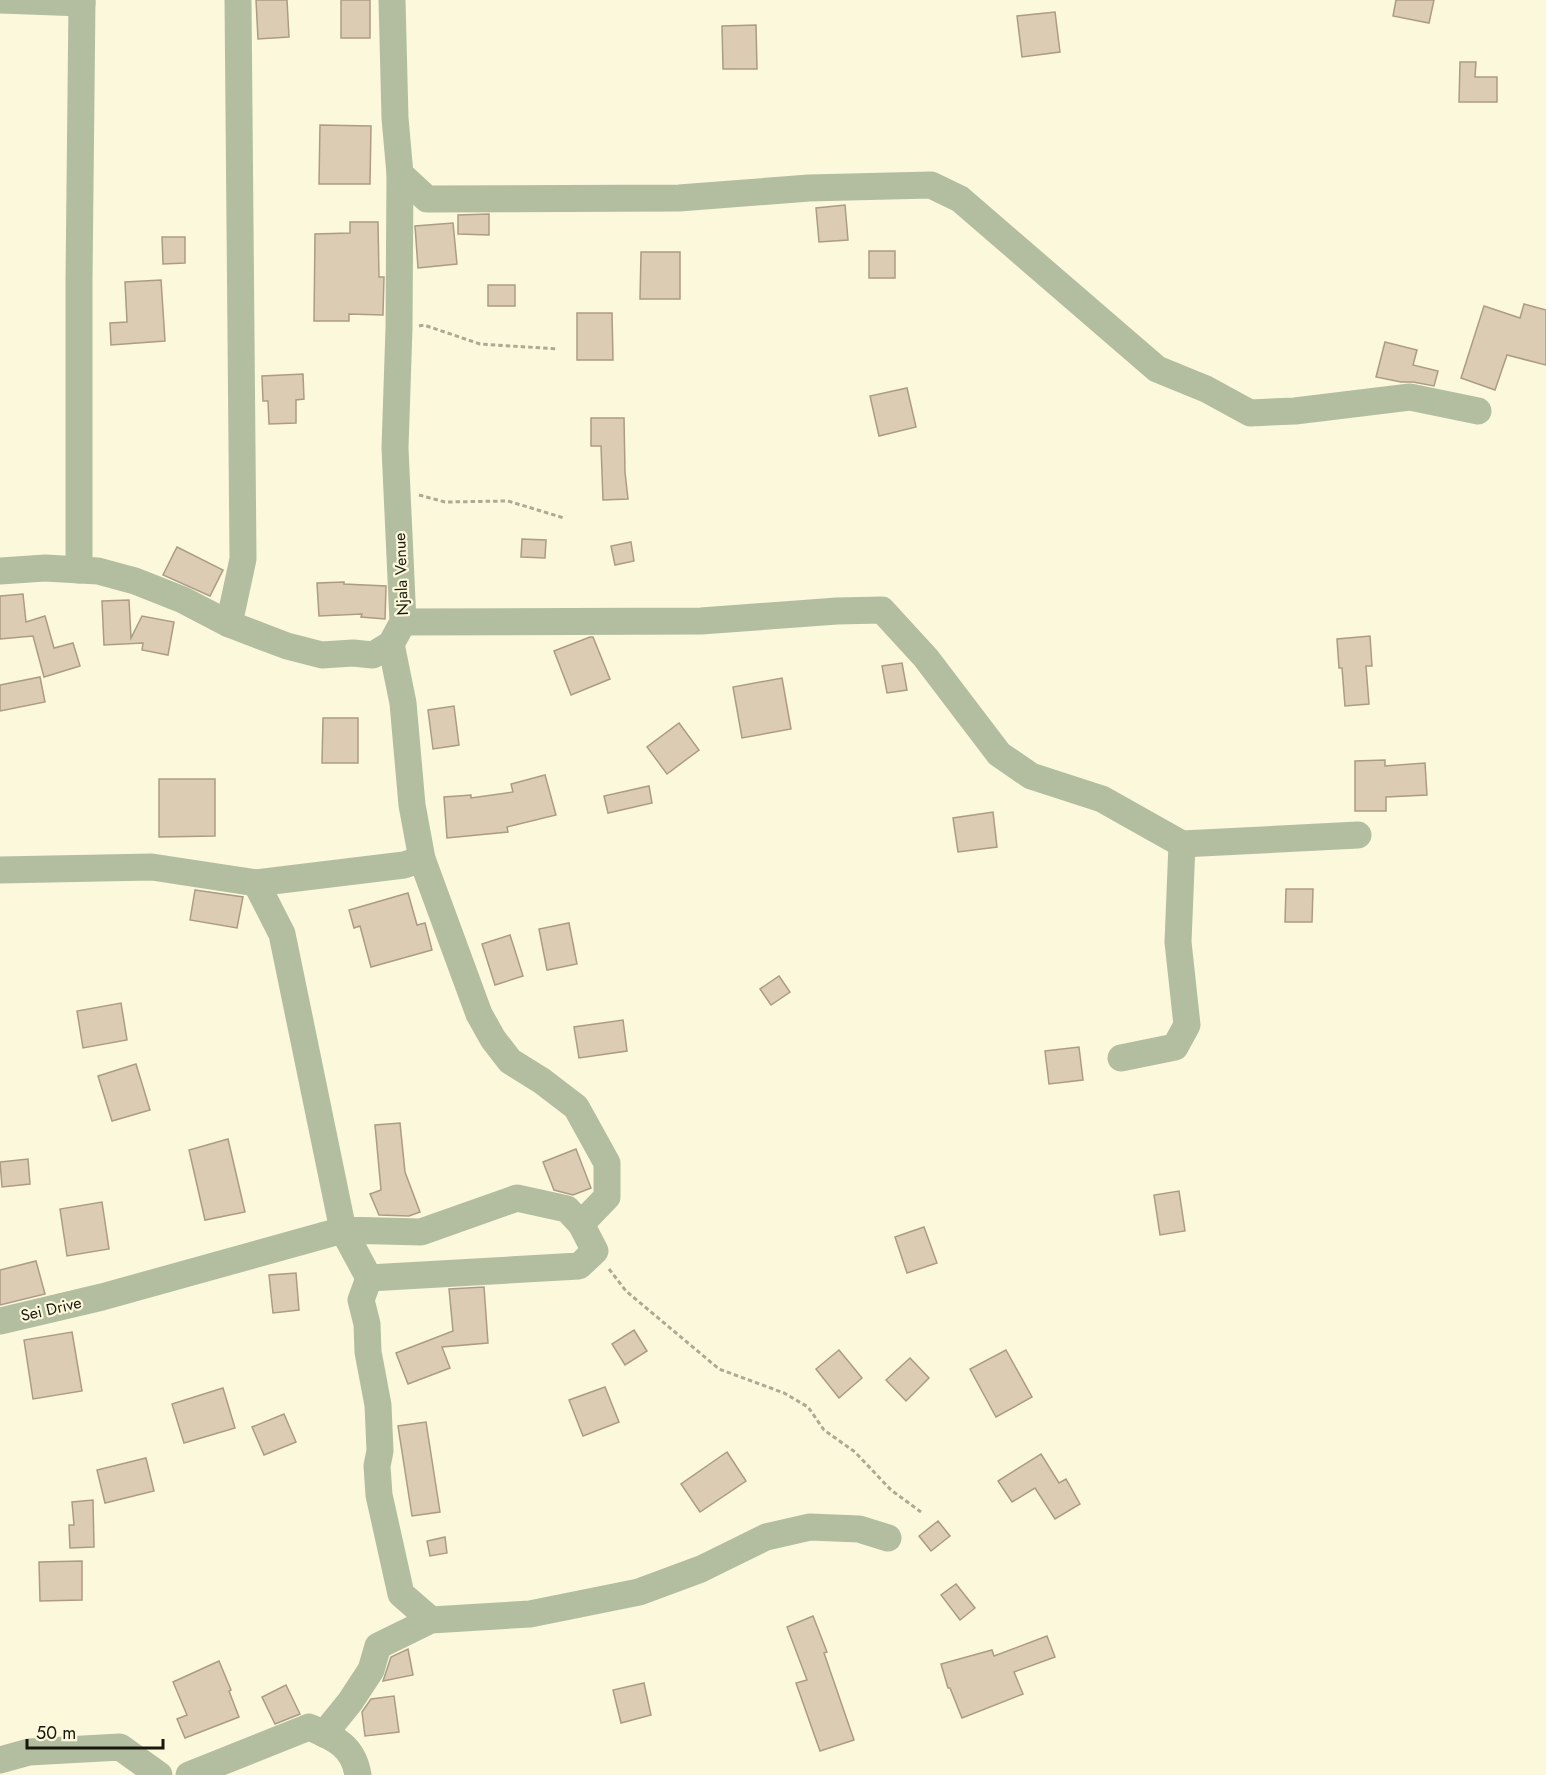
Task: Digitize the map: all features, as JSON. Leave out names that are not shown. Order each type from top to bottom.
[{"type":"street","points":[[0,0],[82,2],[79,281],[80,570]]},
{"type":"street","points":[[229,624],[243,560],[238,0]]},
{"type":"street","name":"Njala Venue","points":[[392,0],[395,118],[400,174],[399,328],[395,448],[397,633],[412,805],[422,859],[479,1014],[493,1039],[510,1061],[542,1081],[576,1107],[608,1163],[607,1197],[580,1224]]},
{"type":"street","points":[[400,174],[427,199],[679,198],[809,189],[931,185],[960,199],[1157,369],[1206,389],[1250,413],[1295,411],[1410,397],[1478,411]]},
{"type":"street","points":[[0,571],[45,568],[98,571],[135,580],[183,600],[229,624],[286,646],[322,655],[353,653],[374,655],[397,633],[701,621],[882,610],[927,658],[999,754],[1031,776],[1102,799],[1182,844],[1358,835]]},
{"type":"street","points":[[1121,1058],[1175,1047],[1187,1025],[1178,942],[1182,844]]},
{"type":"street","points":[[0,870],[152,867],[255,883],[405,865],[422,859]]},
{"type":"street","points":[[255,883],[282,934],[344,1230],[369,1278],[361,1300],[367,1324],[368,1352],[378,1405],[379,1495],[401,1594],[431,1620]]},
{"type":"street","name":"Sei Drive","points":[[0,1321],[102,1297],[344,1230],[421,1232],[517,1198],[567,1209],[580,1224]]},
{"type":"street","points":[[369,1278],[579,1266],[594,1251],[580,1224]]},
{"type":"street","points":[[324,1734],[350,1702],[371,1670],[378,1646],[431,1620],[530,1614],[639,1592],[701,1569],[766,1537],[810,1527],[859,1529],[888,1538]]},
{"type":"street","points":[[189,1775],[309,1727],[344,1745],[356,1763],[358,1775]]},
{"type":"street","points":[[0,1760],[29,1752],[120,1747],[159,1775]]},
{"type":"path","points":[[399,328],[424,326],[480,345],[558,349]]},
{"type":"path","points":[[397,490],[445,502],[508,501],[564,518]]},
{"type":"path","points":[[594,1251],[626,1291],[719,1369],[784,1393],[808,1407],[824,1430],[855,1452],[891,1490],[921,1512]]},
{"type":"building","points":[[256,0],[287,0],[289,37],[258,39]]},
{"type":"building","points":[[341,0],[370,0],[370,38],[341,38]]},
{"type":"building","points":[[1396,0],[1434,0],[1429,23],[1393,16]]},
{"type":"building","points":[[1055,12],[1060,52],[1022,57],[1017,16]]},
{"type":"building","points":[[756,25],[757,69],[723,69],[722,26]]},
{"type":"building","points":[[1460,62],[1476,62],[1475,77],[1497,77],[1497,102],[1459,102]]},
{"type":"building","points":[[320,125],[371,126],[370,184],[319,184]]},
{"type":"building","points":[[845,205],[848,240],[819,242],[816,208]]},
{"type":"building","points":[[489,214],[489,235],[458,234],[458,215]]},
{"type":"building","points":[[350,222],[378,222],[379,277],[384,277],[383,315],[349,314],[349,321],[314,321],[315,234],[350,233]]},
{"type":"building","points":[[453,223],[457,264],[418,268],[415,226]]},
{"type":"building","points":[[162,237],[185,237],[185,263],[163,264]]},
{"type":"building","points":[[869,251],[895,251],[895,278],[869,278]]},
{"type":"building","points":[[641,252],[680,252],[680,299],[640,299]]},
{"type":"building","points":[[161,280],[165,341],[111,345],[110,323],[127,322],[125,282]]},
{"type":"building","points":[[488,285],[515,285],[515,306],[488,306]]},
{"type":"building","points":[[1524,304],[1546,310],[1546,365],[1507,355],[1495,390],[1461,378],[1484,306],[1520,318]]},
{"type":"building","points":[[577,313],[612,313],[613,360],[577,360]]},
{"type":"building","points":[[1385,342],[1417,350],[1413,365],[1438,371],[1434,386],[1376,377]]},
{"type":"building","points":[[303,374],[304,399],[296,400],[296,423],[269,424],[268,401],[263,401],[262,376]]},
{"type":"building","points":[[907,388],[916,427],[879,436],[870,396]]},
{"type":"building","points":[[591,418],[624,418],[628,499],[603,500],[601,446],[591,446]]},
{"type":"building","points":[[522,539],[546,540],[545,558],[521,557]]},
{"type":"building","points":[[631,542],[634,561],[615,565],[611,546]]},
{"type":"building","points":[[177,547],[223,570],[210,596],[163,575]]},
{"type":"building","points":[[344,582],[344,584],[386,586],[385,619],[361,617],[362,614],[319,616],[317,583]]},
{"type":"building","points":[[23,594],[26,622],[45,616],[54,648],[73,643],[80,666],[44,677],[33,636],[0,639],[0,596]]},
{"type":"building","points":[[129,600],[131,638],[142,616],[174,622],[168,655],[142,650],[143,643],[104,645],[102,601]]},
{"type":"building","points":[[1370,636],[1372,666],[1366,666],[1369,704],[1345,706],[1337,639]]},
{"type":"building","points":[[593,637],[610,679],[571,695],[554,651]]},
{"type":"building","points":[[902,663],[907,690],[887,693],[882,666]]},
{"type":"building","points":[[40,677],[45,702],[0,711],[0,685]]},
{"type":"building","points":[[782,678],[791,729],[742,738],[733,687]]},
{"type":"building","points":[[454,706],[459,745],[433,749],[428,710]]},
{"type":"building","points":[[323,718],[358,718],[358,763],[322,763]]},
{"type":"building","points":[[679,723],[699,750],[667,774],[647,747]]},
{"type":"building","points":[[1385,760],[1385,766],[1425,763],[1427,795],[1386,797],[1386,811],[1355,811],[1355,761]]},
{"type":"building","points":[[545,775],[556,815],[507,827],[508,832],[447,838],[444,797],[471,795],[471,798],[513,792],[511,784]]},
{"type":"building","points":[[159,779],[215,779],[215,836],[159,837]]},
{"type":"building","points":[[649,786],[652,803],[608,813],[604,796]]},
{"type":"building","points":[[993,812],[997,847],[958,852],[953,818]]},
{"type":"building","points":[[1286,889],[1313,889],[1312,922],[1285,922]]},
{"type":"building","points":[[195,890],[243,897],[237,928],[190,920]]},
{"type":"building","points":[[408,893],[417,925],[425,923],[432,950],[371,967],[360,926],[354,928],[349,910]]},
{"type":"building","points":[[569,923],[577,964],[547,970],[539,929]]},
{"type":"building","points":[[510,935],[523,976],[495,985],[482,944]]},
{"type":"building","points":[[779,976],[790,992],[771,1005],[760,989]]},
{"type":"building","points":[[121,1003],[127,1040],[83,1048],[77,1011]]},
{"type":"building","points":[[623,1020],[627,1051],[579,1058],[574,1027]]},
{"type":"building","points":[[1079,1047],[1083,1080],[1049,1084],[1045,1051]]},
{"type":"building","points":[[136,1064],[150,1110],[112,1121],[98,1076]]},
{"type":"building","points":[[400,1123],[405,1172],[420,1212],[409,1216],[379,1215],[370,1194],[381,1190],[375,1125]]},
{"type":"building","points":[[228,1139],[245,1212],[205,1220],[189,1150]]},
{"type":"building","points":[[576,1149],[591,1188],[573,1195],[554,1190],[543,1162]]},
{"type":"building","points":[[28,1159],[30,1184],[2,1187],[0,1162]]},
{"type":"building","points":[[1179,1191],[1185,1231],[1160,1235],[1154,1195]]},
{"type":"building","points":[[102,1202],[109,1249],[67,1256],[60,1209]]},
{"type":"building","points":[[924,1227],[937,1263],[907,1273],[895,1237]]},
{"type":"building","points":[[36,1261],[45,1294],[0,1305],[0,1270]]},
{"type":"building","points":[[296,1273],[299,1310],[273,1313],[269,1275]]},
{"type":"building","points":[[484,1287],[488,1343],[442,1347],[450,1368],[408,1384],[396,1353],[453,1331],[449,1289]]},
{"type":"building","points":[[634,1330],[647,1351],[625,1365],[612,1344]]},
{"type":"building","points":[[72,1332],[82,1391],[33,1399],[24,1340]]},
{"type":"building","points":[[839,1350],[862,1378],[839,1398],[816,1369]]},
{"type":"building","points":[[1006,1350],[1032,1397],[996,1417],[970,1369]]},
{"type":"building","points":[[910,1358],[929,1378],[906,1401],[886,1380]]},
{"type":"building","points":[[605,1387],[619,1422],[583,1436],[569,1400]]},
{"type":"building","points":[[223,1388],[235,1428],[184,1443],[172,1404]]},
{"type":"building","points":[[284,1414],[296,1442],[264,1455],[252,1427]]},
{"type":"building","points":[[426,1422],[440,1512],[412,1516],[398,1426]]},
{"type":"building","points":[[727,1452],[746,1481],[700,1512],[681,1484]]},
{"type":"building","points":[[1041,1454],[1059,1483],[1066,1479],[1080,1504],[1055,1519],[1035,1488],[1012,1502],[998,1481]]},
{"type":"building","points":[[146,1458],[154,1491],[105,1503],[97,1470]]},
{"type":"building","points":[[93,1500],[94,1547],[70,1548],[69,1525],[74,1525],[72,1502]]},
{"type":"building","points":[[938,1521],[950,1536],[931,1551],[919,1536]]},
{"type":"building","points":[[445,1537],[447,1553],[430,1556],[427,1541]]},
{"type":"building","points":[[82,1561],[82,1600],[40,1601],[39,1562]]},
{"type":"building","points":[[956,1584],[975,1608],[960,1620],[941,1595]]},
{"type":"building","points":[[813,1616],[827,1652],[824,1653],[854,1740],[820,1751],[796,1683],[807,1680],[787,1627]]},
{"type":"building","points":[[1047,1636],[1055,1657],[1014,1672],[1023,1694],[962,1718],[950,1688],[948,1688],[941,1664],[992,1650],[994,1656]]},
{"type":"building","points":[[408,1649],[413,1675],[383,1681],[391,1657]]},
{"type":"building","points":[[219,1661],[239,1717],[185,1738],[177,1719],[187,1715],[173,1682]]},
{"type":"building","points":[[644,1683],[651,1715],[621,1723],[613,1690]]},
{"type":"building","points":[[286,1685],[300,1714],[275,1724],[262,1697]]},
{"type":"building","points":[[394,1696],[399,1732],[365,1736],[362,1712],[371,1699]]}]
